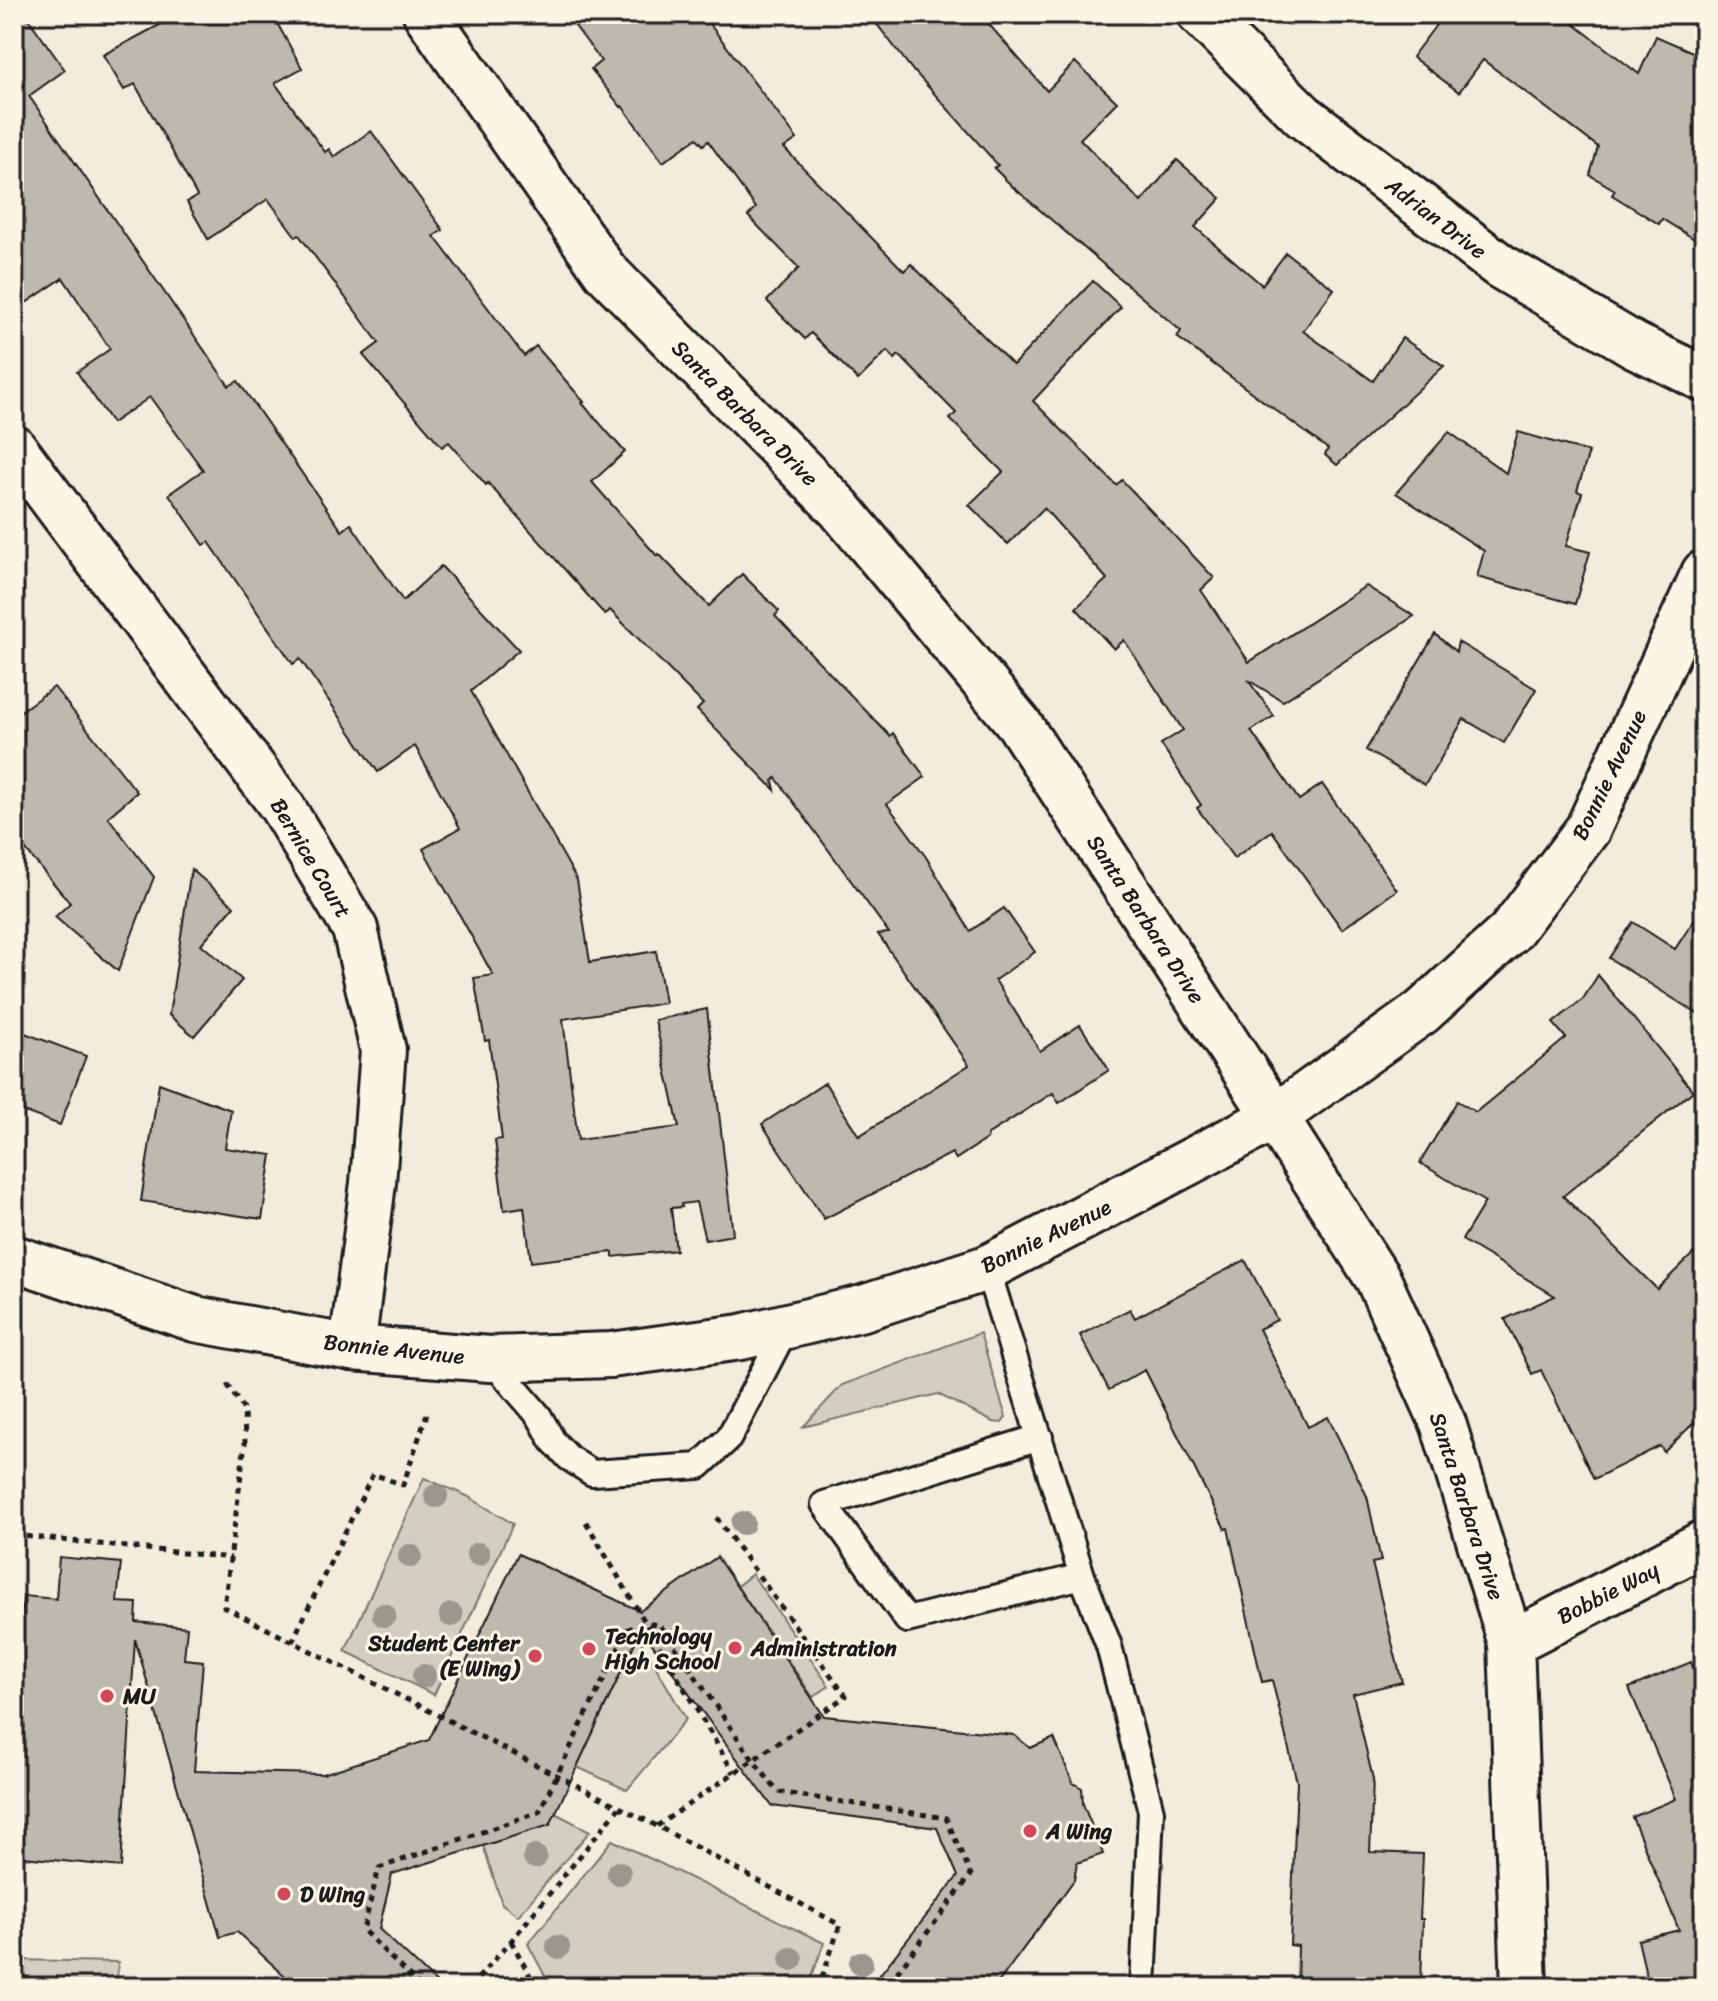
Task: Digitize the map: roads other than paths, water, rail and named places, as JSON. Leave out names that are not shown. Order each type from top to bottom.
[{"type":"street","name":"Santa Barbara Drive","points":[[426,14],[605,271],[839,508],[1019,724],[1378,1279],[1443,1423],[1511,1643],[1524,1987]]},
{"type":"street","name":"Adrian Drive","points":[[1200,14],[1303,116],[1500,266],[1634,345],[1704,379]]},
{"type":"street","name":"Bernice Court","points":[[14,448],[281,805],[355,929],[383,1050],[373,1183],[352,1348]]},
{"type":"street","name":"Bonnie Avenue","points":[[14,1258],[195,1319],[352,1348],[490,1359],[611,1355],[741,1337],[863,1308],[987,1268],[1275,1117],[1422,1012],[1510,932],[1588,829],[1704,573]]},
{"type":"street","name":"Bobbie Way","points":[[1511,1643],[1704,1543]]},
{"type":"lane","points":[[987,1268],[1082,1576],[1109,1646],[1151,1811],[1143,1987]]},
{"type":"lane","points":[[490,1359],[539,1416],[553,1441],[569,1458],[592,1473],[699,1466],[729,1438],[787,1326]]},
{"type":"lane","points":[[1040,1437],[824,1504],[907,1620],[1082,1576]]},
{"type":"place","name":"Administration","points":[[735,1648]]},
{"type":"place","name":"Technology High School","points":[[589,1649]]},
{"type":"place","name":"Student Center (E Wing)","points":[[535,1656]]},
{"type":"place","name":"MU","points":[[107,1696]]},
{"type":"place","name":"A Wing","points":[[1030,1831]]},
{"type":"place","name":"D Wing","points":[[284,1894]]}]
